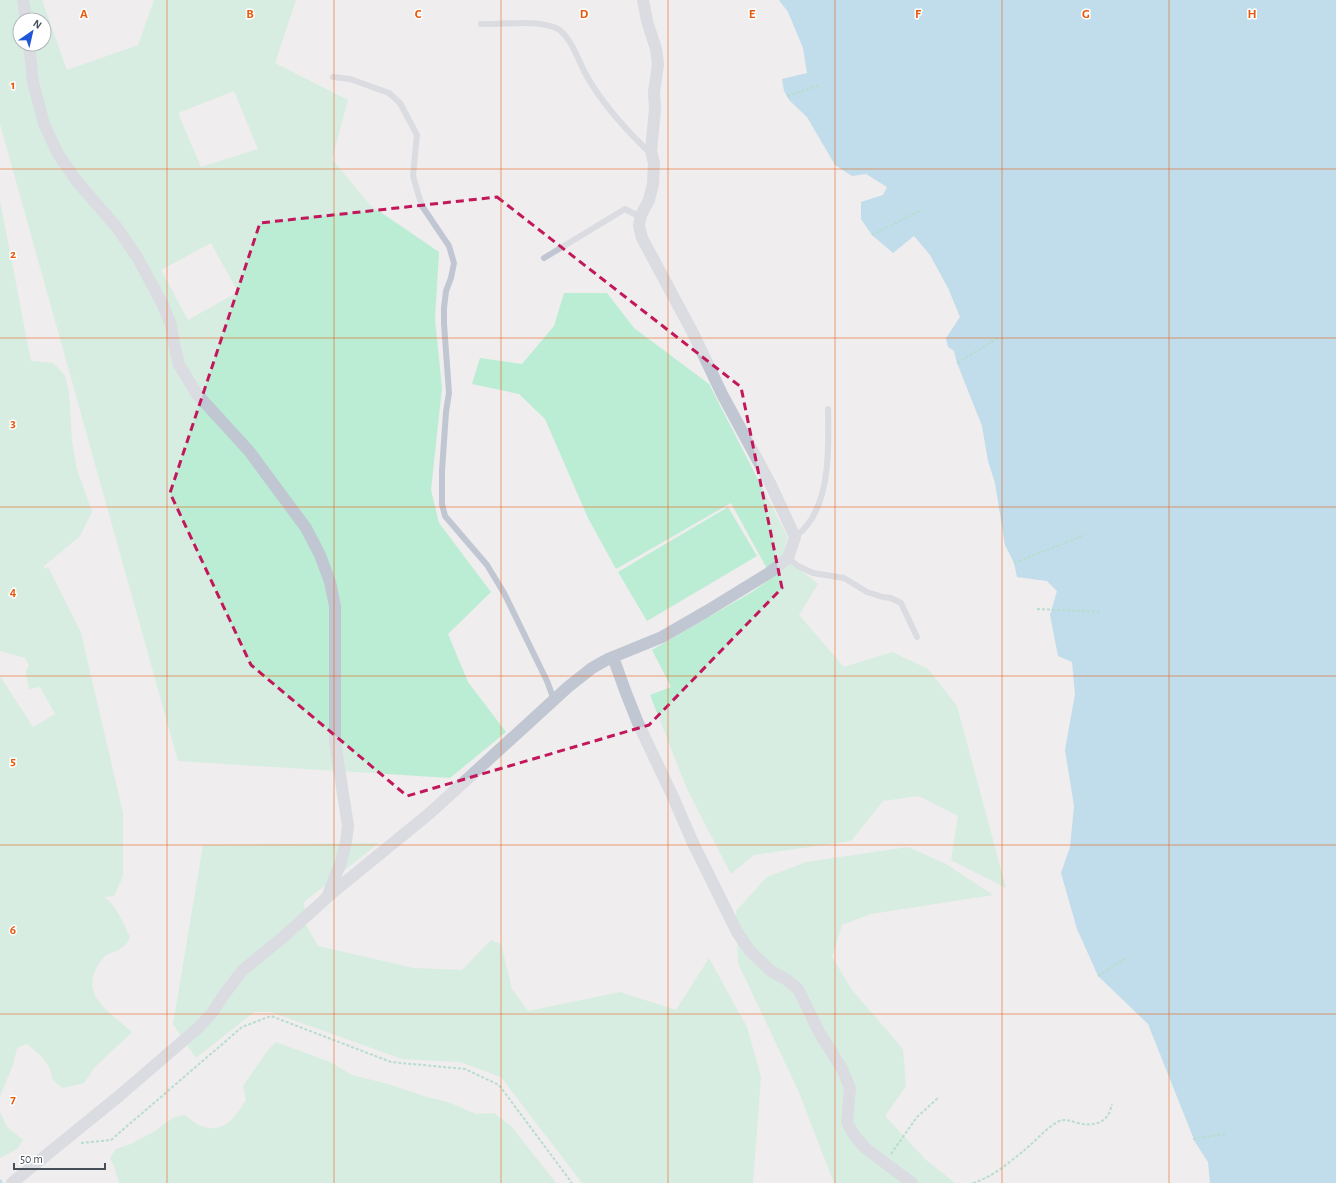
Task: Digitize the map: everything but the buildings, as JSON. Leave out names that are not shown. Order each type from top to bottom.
[{"type":"street","points":[[23,0],[25,12]]},
{"type":"street","points":[[12,1183],[60,1146],[198,1028],[212,1013],[243,970],[327,896],[430,813],[554,700],[592,668],[613,657],[662,637],[769,573],[788,558],[795,537],[770,483],[722,394],[642,238],[639,226],[640,217],[649,200],[653,184],[654,163],[651,150],[655,109],[654,92],[658,64],[656,49],[642,0]]},
{"type":"street","points":[[30,52],[34,82],[44,124],[58,154],[76,180],[118,229],[140,263],[163,305],[171,325],[174,344],[180,365],[189,381],[198,394],[249,451],[306,528],[320,555],[330,582],[336,619],[335,742],[348,826],[341,862],[327,896]]},
{"type":"street","points":[[613,657],[638,723],[674,797],[693,843],[737,932],[750,951],[771,971],[787,980],[798,989],[819,1032],[842,1069],[850,1088],[847,1122],[854,1135],[865,1148],[912,1183]]},
{"type":"lane","points":[[481,24],[499,25],[541,23],[558,28],[565,35],[586,75],[605,105],[652,155]]},
{"type":"lane","points":[[333,77],[350,79],[389,93],[400,103],[417,135],[413,176],[417,190],[422,206],[449,246],[454,263],[451,278],[446,291],[444,308],[449,393],[446,412],[442,471],[442,504],[445,516],[486,565],[504,593],[547,681],[554,700]]},
{"type":"lane","points":[[544,258],[625,209],[640,217]]},
{"type":"lane","points":[[795,537],[802,532],[813,518],[821,499],[827,461],[828,409]]},
{"type":"lane","points":[[788,558],[798,566],[813,573],[844,578],[867,592],[891,598],[901,603],[917,637]]},
{"type":"path","points":[[787,96],[820,85]]},
{"type":"path","points":[[872,235],[919,210]]},
{"type":"path","points":[[957,363],[998,338]]},
{"type":"path","points":[[1014,564],[1085,535]]},
{"type":"path","points":[[1037,609],[1101,612]]},
{"type":"path","points":[[1098,976],[1128,957]]},
{"type":"path","points":[[60,1146],[110,1140],[242,1027],[270,1016],[391,1062],[465,1069],[499,1085],[572,1183]]},
{"type":"path","points":[[884,1163],[917,1117],[939,1097]]},
{"type":"path","points":[[974,1183],[983,1180],[1009,1162],[1042,1134],[1062,1120],[1089,1124],[1101,1122],[1108,1115],[1112,1104]]},
{"type":"path","points":[[1193,1139],[1226,1134]]},
{"type":"highlighted area","points":[[497,197],[741,387],[782,588],[649,725],[407,796],[251,665],[170,493],[260,223]]},
{"type":"green space","points":[[0,0],[42,0],[46,12],[12,12],[12,52],[52,52],[52,28],[67,70],[138,45],[154,0],[296,0],[275,63],[348,100],[332,159],[370,205],[439,252],[435,319],[442,388],[431,490],[439,523],[491,592],[448,634],[468,682],[506,732],[450,778],[178,761],[0,124]],"holes":[[[234,91],[258,149],[201,167],[178,113]],[[211,243],[238,292],[188,320],[161,270]]]},
{"type":"green space","points":[[0,201],[31,361],[53,363],[65,375],[69,392],[72,441],[77,469],[92,512],[80,536],[44,566],[44,569],[48,567],[81,633],[123,813],[123,876],[114,896],[104,897],[113,905],[130,937],[121,949],[104,957],[96,969],[92,981],[93,991],[98,1000],[113,1016],[132,1032],[95,1067],[84,1083],[63,1088],[53,1079],[46,1062],[36,1051],[27,1044],[17,1048],[13,1065],[0,1096],[0,676],[33,727],[55,714],[40,687],[29,689],[26,671],[29,665],[24,657],[0,651]]},
{"type":"green space","points":[[564,293],[607,293],[634,328],[709,384],[787,536],[783,556],[818,584],[799,615],[844,667],[892,652],[928,669],[957,706],[1006,888],[951,860],[958,816],[919,796],[883,801],[851,841],[754,855],[731,874],[687,789],[650,695],[671,687],[652,650],[752,592],[772,578],[731,503],[616,569],[588,518],[545,419],[519,394],[472,384],[480,358],[522,364],[554,326]]},
{"type":"green space","points":[[728,507],[757,556],[647,621],[618,572]]},
{"type":"green space","points":[[379,843],[304,902],[306,925],[318,946],[414,968],[462,970],[491,940],[501,944],[512,989],[528,1011],[620,992],[676,1010],[709,958],[747,1027],[761,1077],[753,1183],[582,1183],[501,1077],[460,1062],[402,1059],[271,1012],[254,1012],[196,1058],[173,1024],[203,845]]},
{"type":"green space","points":[[908,847],[946,864],[993,895],[871,914],[842,925],[832,957],[852,990],[903,1049],[906,1086],[885,1116],[926,1160],[955,1183],[834,1183],[798,1090],[738,963],[736,911],[767,877],[806,862]]},
{"type":"green space","points":[[276,1042],[330,1062],[352,1075],[448,1102],[476,1114],[494,1113],[511,1126],[556,1183],[119,1183],[110,1158],[116,1149],[131,1144],[155,1131],[174,1117],[185,1115],[199,1125],[211,1128],[218,1128],[229,1122],[246,1100],[243,1086],[268,1050]]},
{"type":"green space","points":[[0,1112],[7,1127],[23,1140],[17,1149],[0,1158]]},
{"type":"water","points":[[779,0],[1336,0],[1336,1183],[1210,1183],[1208,1162],[1195,1142],[1148,1024],[1098,976],[1077,929],[1061,873],[1070,847],[1074,806],[1065,750],[1075,694],[1072,662],[1058,656],[1050,615],[1057,591],[1047,581],[1017,577],[1014,563],[1005,545],[995,483],[988,461],[982,426],[957,363],[954,351],[948,347],[946,338],[960,317],[948,288],[930,255],[914,236],[893,253],[872,235],[861,219],[861,202],[883,195],[887,187],[866,174],[852,176],[835,165],[807,117],[789,100],[784,91],[782,79],[807,73],[803,48],[788,12]]}]
